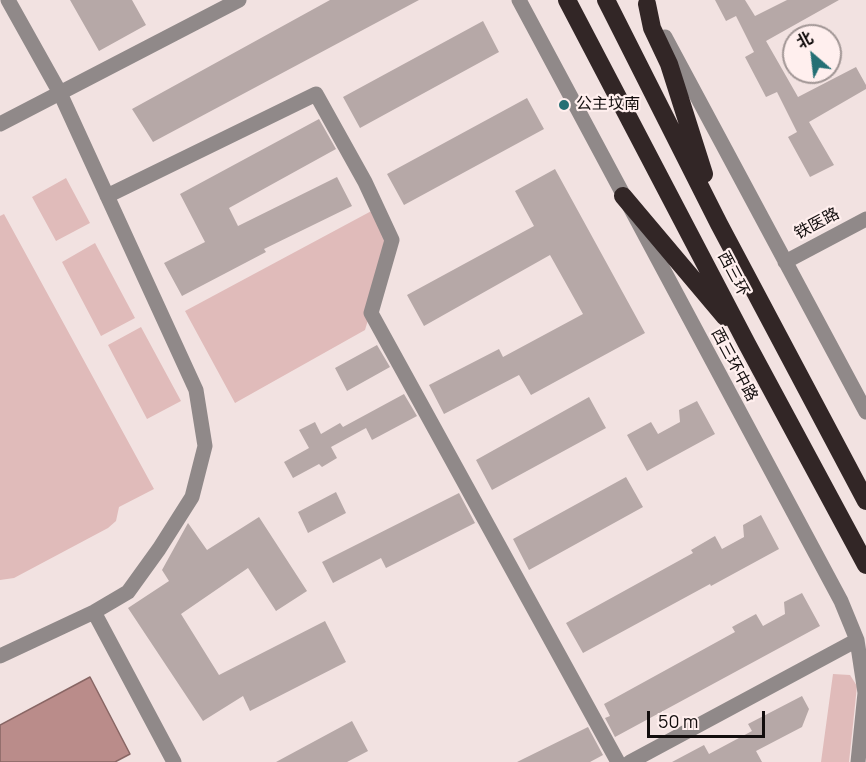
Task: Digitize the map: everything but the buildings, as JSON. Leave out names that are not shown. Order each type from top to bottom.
[{"type":"highway","name":"西三环","points":[[567,0],[747,344],[866,565]]},
{"type":"highway","name":"西三环","points":[[606,0],[719,224],[866,501]]},
{"type":"highway","points":[[646,2],[652,28],[669,64],[719,224]]},
{"type":"highway","points":[[623,196],[747,344]]},
{"type":"street","points":[[0,656],[94,612],[128,592],[192,497],[205,446],[196,390],[60,93],[8,0]]},
{"type":"street","points":[[0,124],[239,0]]},
{"type":"street","name":"西三环中路","points":[[519,0],[841,601],[857,640],[866,693],[858,762]]},
{"type":"street","points":[[646,2],[866,412]]},
{"type":"street","points":[[107,196],[316,94],[365,182],[392,240],[371,313],[618,762]]},
{"type":"street","name":"铁医路","points":[[785,262],[866,219]]},
{"type":"street","points":[[94,612],[174,762]]},
{"type":"street","points":[[630,762],[857,640]]},
{"type":"shaded area","points":[[66,178],[90,223],[56,241],[32,197]]},
{"type":"shaded area","points":[[377,208],[392,240],[365,330],[235,403],[185,311]]},
{"type":"shaded area","points":[[4,214],[154,489],[119,507],[116,521],[108,528],[14,578],[0,580],[0,216]]},
{"type":"shaded area","points":[[95,243],[135,318],[101,336],[62,262]]},
{"type":"shaded area","points":[[141,327],[181,401],[147,419],[108,345]]},
{"type":"shaded area","points":[[833,674],[850,675],[857,686],[849,762],[821,762]]},
{"type":"shaded area","points":[[90,677],[130,754],[115,762],[0,762],[0,725]]},
{"type":"place","name":"公主坟南","points":[[564,105]]}]
